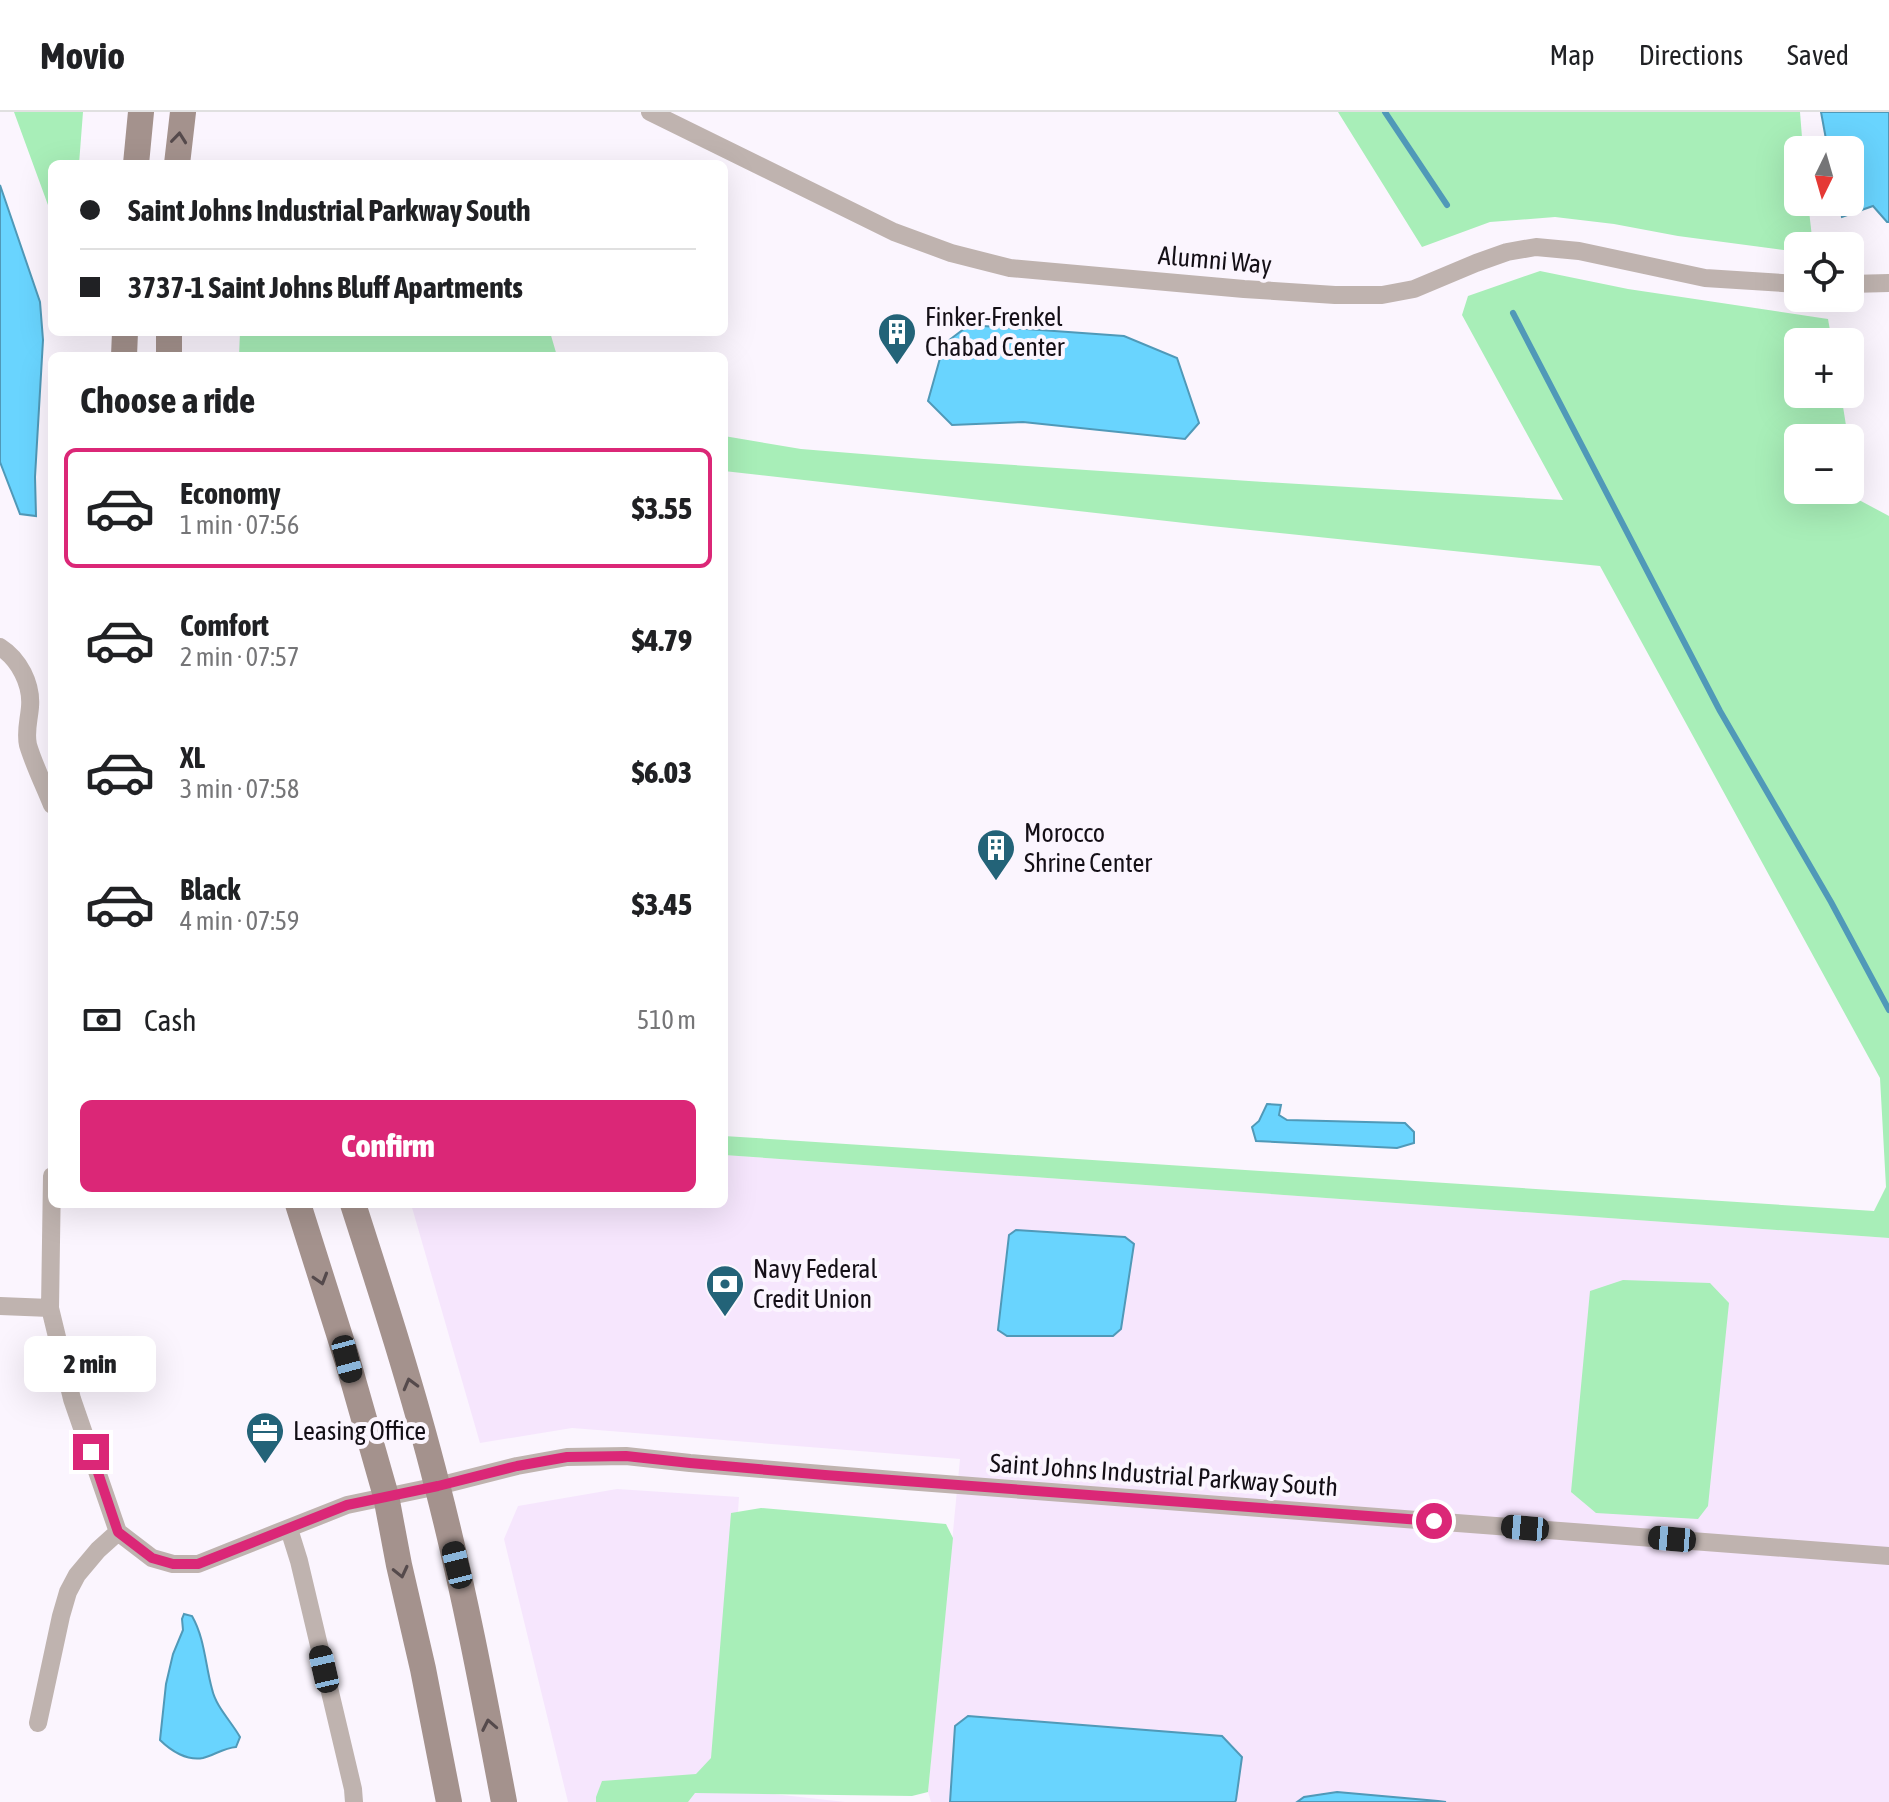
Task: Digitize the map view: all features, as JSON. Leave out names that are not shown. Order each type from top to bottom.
[{"type":"main road","points":[[136,160],[141,112]]},
{"type":"main road","points":[[177,160],[183,112]]},
{"type":"main road","points":[[299,1208],[386,1496],[449,1802]]},
{"type":"main road","points":[[354,1208],[406,1369],[438,1486],[504,1802]]},
{"type":"street","name":"Alumni Way","points":[[650,112],[894,232],[951,253],[1010,268],[1257,290],[1382,295],[1414,289],[1507,252],[1536,247],[1579,251],[1705,278],[1784,283]]},
{"type":"street","points":[[1864,284],[1889,283]]},
{"type":"street","points":[[0,647],[19,664],[27,685],[31,704],[27,743],[48,795]]},
{"type":"street","points":[[38,1723],[68,1592],[77,1575],[118,1532],[72,1399],[58,1348],[50,1308],[52,1208]]},
{"type":"street","points":[[0,1306],[50,1308]]},
{"type":"street","name":"Saint Johns Industrial Parkway South","points":[[118,1532],[152,1558],[173,1564],[198,1564],[347,1505],[555,1459],[626,1456],[892,1480],[1889,1556]]},
{"type":"street","points":[[289,1529],[354,1802]]},
{"type":"shaded area","points":[[728,1155],[1889,1238],[1889,1802],[931,1802],[928,1792],[960,1459],[572,1428],[480,1443],[412,1208],[728,1208]]},
{"type":"shaded area","points":[[617,1489],[739,1497],[719,1788],[845,1802],[568,1802],[504,1539],[518,1506]]},
{"type":"green space","points":[[14,112],[83,112],[79,160],[48,160],[48,205]]},
{"type":"green space","points":[[1338,112],[1800,112],[1802,136],[1784,136],[1784,216],[1810,216],[1811,232],[1784,232],[1784,250],[1555,217],[1490,222],[1422,247]]},
{"type":"green space","points":[[1540,271],[1628,289],[1828,319],[1830,328],[1784,328],[1784,408],[1843,408],[1846,424],[1784,424],[1784,504],[1864,503],[1889,516],[1889,1238],[728,1155],[728,1136],[1874,1211],[1886,1187],[1880,1078],[1600,566],[728,471],[728,437],[801,449],[924,459],[1563,500],[1462,315],[1468,296]]},
{"type":"green space","points":[[240,336],[551,336],[556,352],[239,352]]},
{"type":"green space","points":[[1623,1280],[1710,1283],[1729,1303],[1708,1506],[1698,1519],[1596,1513],[1571,1492],[1590,1291]]},
{"type":"green space","points":[[761,1508],[946,1524],[953,1538],[928,1792],[912,1796],[695,1793],[688,1802],[596,1802],[602,1781],[696,1774],[711,1758],[731,1513]]},
{"type":"water","points":[[1821,112],[1889,112],[1889,222],[1873,206],[1864,209],[1864,136],[1825,136]]},
{"type":"water","points":[[0,185],[40,302],[43,340],[35,477],[36,516],[20,514],[0,462]]},
{"type":"water","points":[[969,325],[1124,336],[1177,358],[1199,423],[1185,439],[1023,422],[952,425],[928,401],[944,344]]},
{"type":"water","points":[[1267,1104],[1281,1105],[1279,1115],[1287,1120],[1405,1123],[1414,1132],[1414,1143],[1397,1148],[1256,1141],[1252,1127],[1259,1121]]},
{"type":"water","points":[[1016,1230],[1125,1237],[1134,1244],[1121,1329],[1113,1336],[1007,1336],[998,1330],[1009,1235]]},
{"type":"water","points":[[184,1614],[192,1616],[196,1625],[214,1696],[240,1737],[236,1747],[203,1758],[180,1754],[160,1740],[166,1684],[183,1630]]},
{"type":"water","points":[[968,1716],[1222,1736],[1242,1757],[1236,1800],[950,1802],[955,1726]]},
{"type":"water","points":[[1337,1792],[1446,1802],[1297,1802],[1304,1797]]},
{"type":"waterway","points":[[1385,112],[1447,205]]},
{"type":"waterway","points":[[1513,313],[1720,711],[1831,902],[1889,1010]]},
{"type":"place","name":"Finker-Frenkel Chabad Center","points":[[897,366]]},
{"type":"place","name":"Morocco Shrine Center","points":[[996,882]]},
{"type":"place","name":"Navy Federal Credit Union","points":[[725,1318]]},
{"type":"place","name":"Leasing Office","points":[[265,1465]]},
{"type":"route","points":[[91,1452],[118,1532],[152,1558],[173,1564],[198,1564],[347,1505],[567,1457],[626,1456],[825,1475],[1434,1521]]}]
